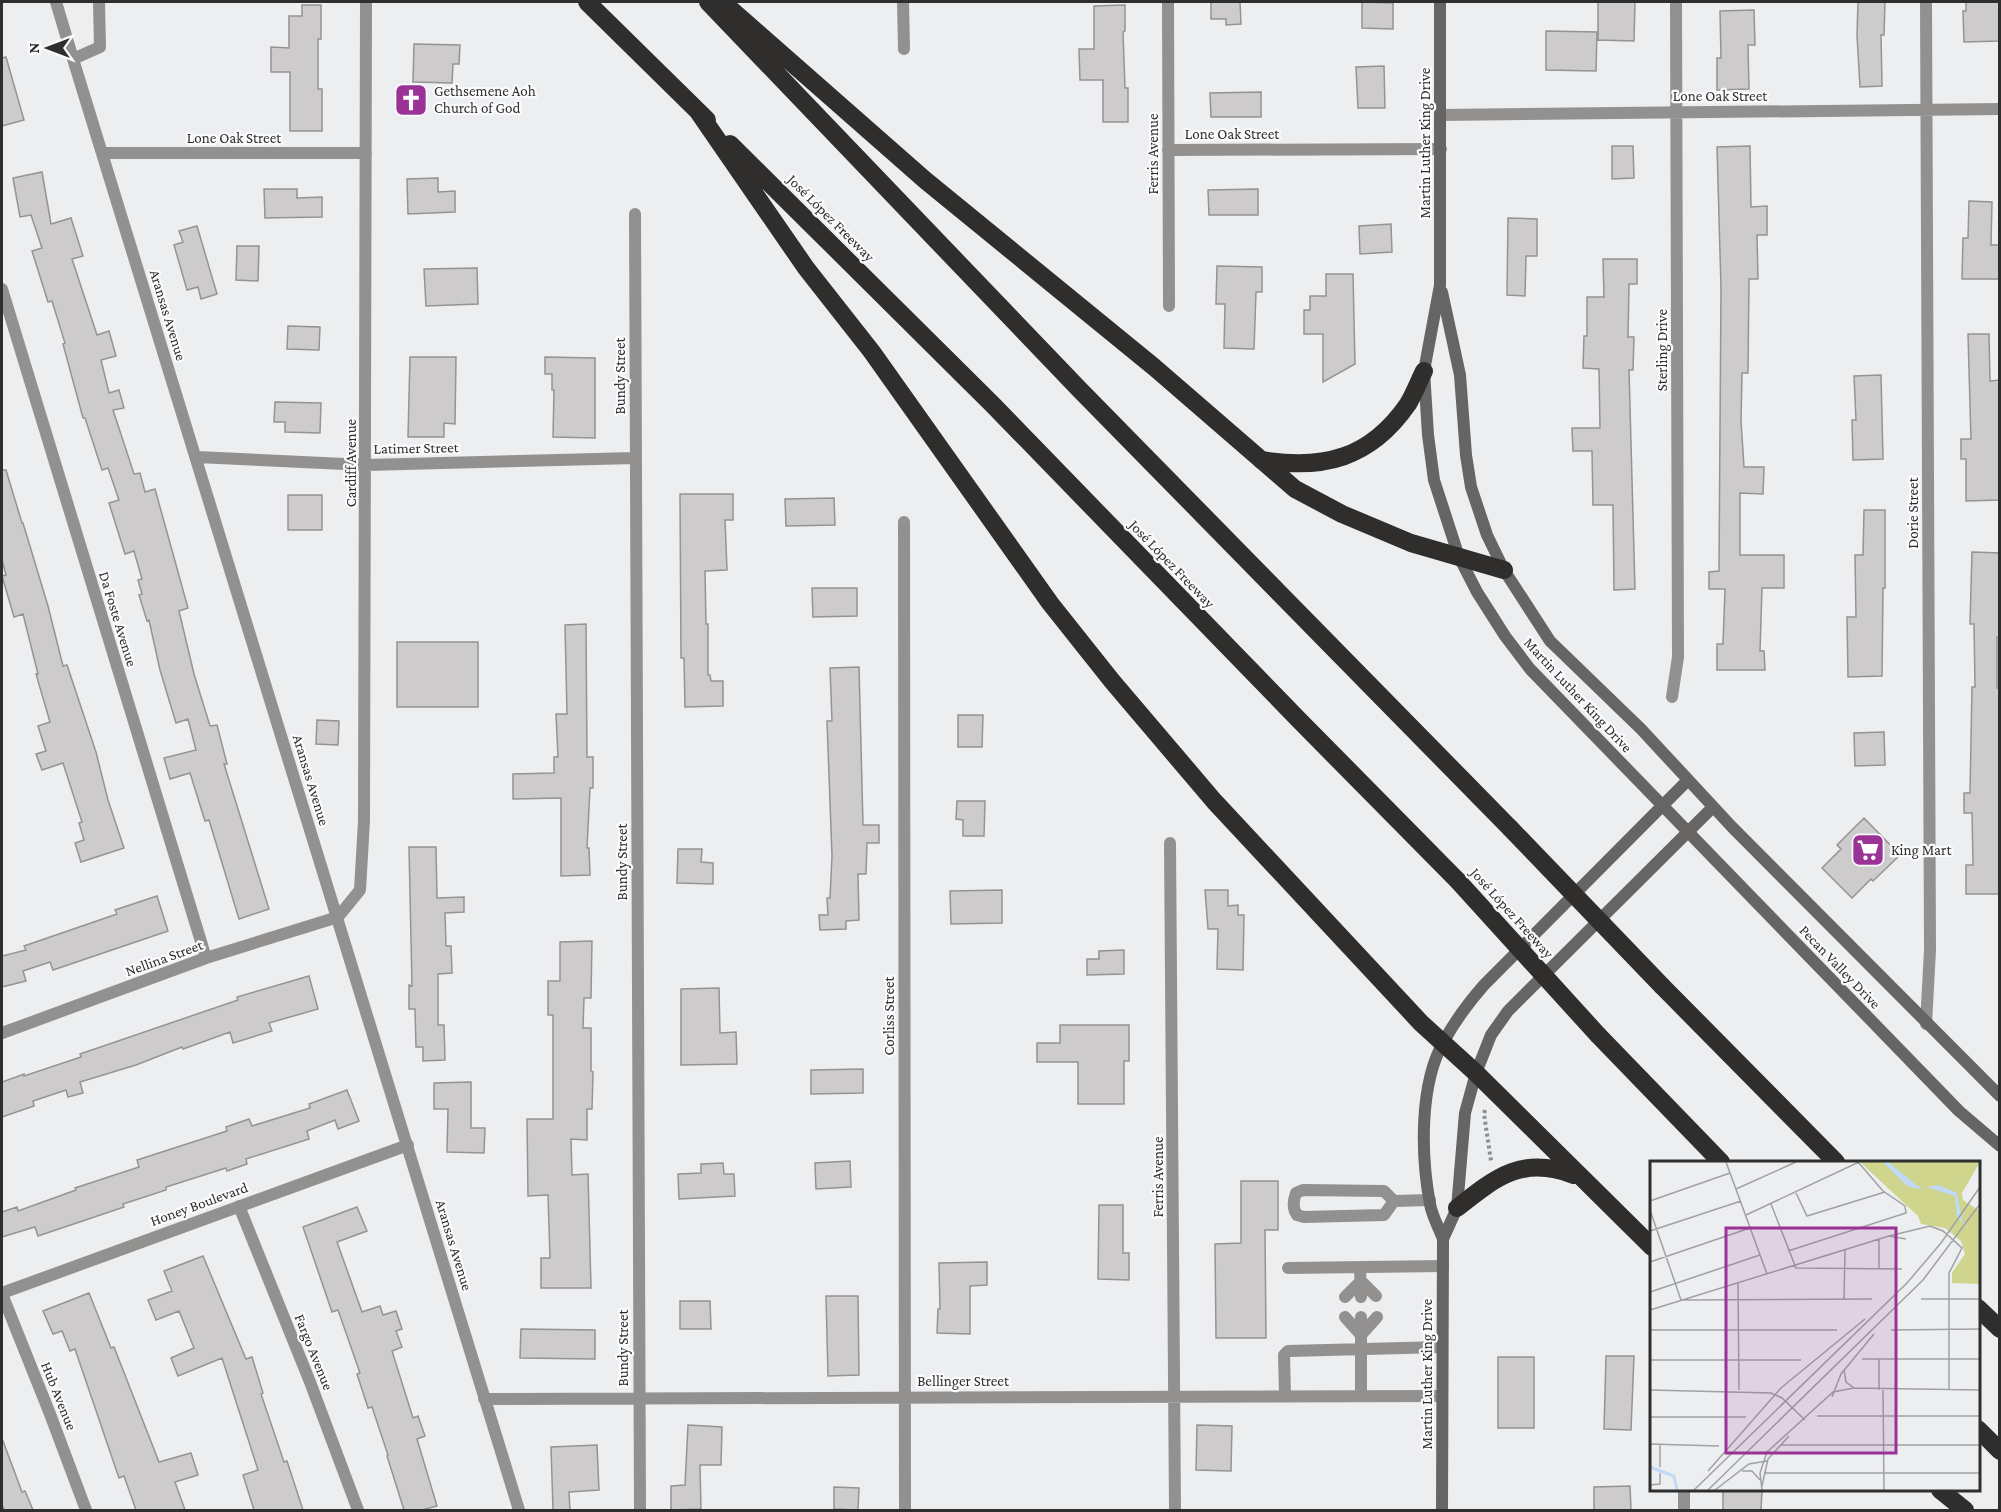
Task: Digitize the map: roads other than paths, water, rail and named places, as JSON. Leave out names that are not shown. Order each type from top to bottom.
[{"type":"highway","name":"José López Freeway","points":[[587,2],[993,405],[1458,881],[1598,1035],[1720,1161]]},
{"type":"highway","points":[[708,2],[1072,381],[1835,1161]]},
{"type":"highway","points":[[722,2],[925,180],[1154,368],[1295,489],[1342,514],[1412,543],[1504,570]]},
{"type":"highway","points":[[699,113],[806,268],[872,352],[1050,603],[1112,681],[1214,801],[1422,1023],[1476,1073],[1650,1245]]},
{"type":"highway","points":[[1260,459],[1287,464],[1318,463],[1340,459],[1365,447],[1387,428],[1408,404],[1424,370]]},
{"type":"highway","points":[[1457,1208],[1497,1178],[1514,1171],[1534,1167],[1556,1168],[1581,1178]]},
{"type":"highway","points":[[1980,1310],[2000,1329]]},
{"type":"highway","points":[[1980,1431],[2000,1451]]},
{"type":"highway","points":[[1941,1491],[1965,1510]]},
{"type":"main road","name":"Martin Luther King Drive","points":[[1440,2],[1440,285],[1424,370],[1428,435],[1434,480],[1459,557],[1505,636],[1530,669],[1662,806]]},
{"type":"main road","name":"Martin Luther King Drive","points":[[1440,285],[1460,375],[1466,455],[1472,487],[1487,535],[1504,570],[1550,641],[1641,729],[1713,807],[1508,1011],[1491,1035],[1476,1073],[1463,1122],[1457,1208],[1443,1239]]},
{"type":"main road","name":"Martin Luther King Drive","points":[[1442,1510],[1443,1239],[1430,1200],[1425,1159],[1428,1086],[1443,1042],[1470,1001],[1688,780]]},
{"type":"main road","name":"Pecan Valley Drive","points":[[1662,806],[1959,1111],[2000,1146]]},
{"type":"main road","name":"Pecan Valley Drive","points":[[1713,807],[2000,1096]]},
{"type":"street","name":"Aransas Avenue","points":[[56,2],[519,1510]]},
{"type":"street","points":[[73,59],[100,47],[99,2]]},
{"type":"street","name":"Cardiff Avenue","points":[[338,917],[360,890],[364,821],[366,2]]},
{"type":"street","points":[[903,2],[904,49]]},
{"type":"street","name":"Ferris Avenue","points":[[1168,2],[1169,306]]},
{"type":"street","name":"Sterling Drive","points":[[1672,698],[1678,657],[1676,2]]},
{"type":"street","name":"Dorie Street","points":[[1926,2],[1930,950],[1926,1024]]},
{"type":"street","name":"Lone Oak Street","points":[[1440,115],[2000,109]]},
{"type":"street","name":"Lone Oak Street","points":[[1168,150],[1441,149]]},
{"type":"street","name":"Lone Oak Street","points":[[102,153],[366,153]]},
{"type":"street","name":"Bundy Street","points":[[635,214],[640,1510]]},
{"type":"street","name":"Da Foste Avenue","points":[[2,289],[206,958]]},
{"type":"street","name":"Latimer Street","points":[[197,457],[366,465],[636,458]]},
{"type":"street","name":"Corliss Street","points":[[904,522],[905,1510]]},
{"type":"street","name":"Ferris Avenue","points":[[1170,843],[1175,1510]]},
{"type":"street","name":"Nellina Street","points":[[2,1033],[206,958],[338,917]]},
{"type":"street","name":"Honey Boulevard","points":[[2,1293],[408,1145]]},
{"type":"street","points":[[1394,1201],[1384,1215],[1304,1217],[1297,1215],[1293,1210],[1296,1192],[1303,1190],[1384,1191],[1394,1201],[1430,1200]]},
{"type":"street","name":"Fargo Avenue","points":[[239,1206],[310,1382],[358,1510]]},
{"type":"street","points":[[1288,1268],[1443,1266]]},
{"type":"street","points":[[1360,1268],[1360,1297]]},
{"type":"street","points":[[1360,1281],[1376,1296]]},
{"type":"street","points":[[1345,1297],[1360,1281]]},
{"type":"street","name":"Hub Avenue","points":[[2,1293],[86,1510]]},
{"type":"street","points":[[1345,1317],[1361,1335]]},
{"type":"street","points":[[1361,1317],[1361,1395]]},
{"type":"street","points":[[1361,1335],[1377,1317]]},
{"type":"street","points":[[1285,1395],[1284,1355],[1288,1351],[1442,1347]]},
{"type":"street","name":"Bellinger Street","points":[[484,1399],[1175,1395],[1442,1396]]},
{"type":"street","points":[[1684,1491],[1684,1510]]},
{"type":"place","name":"Gethsemene Aoh Church of God","points":[[411,100]]},
{"type":"place","name":"King Mart","points":[[1868,850]]}]
